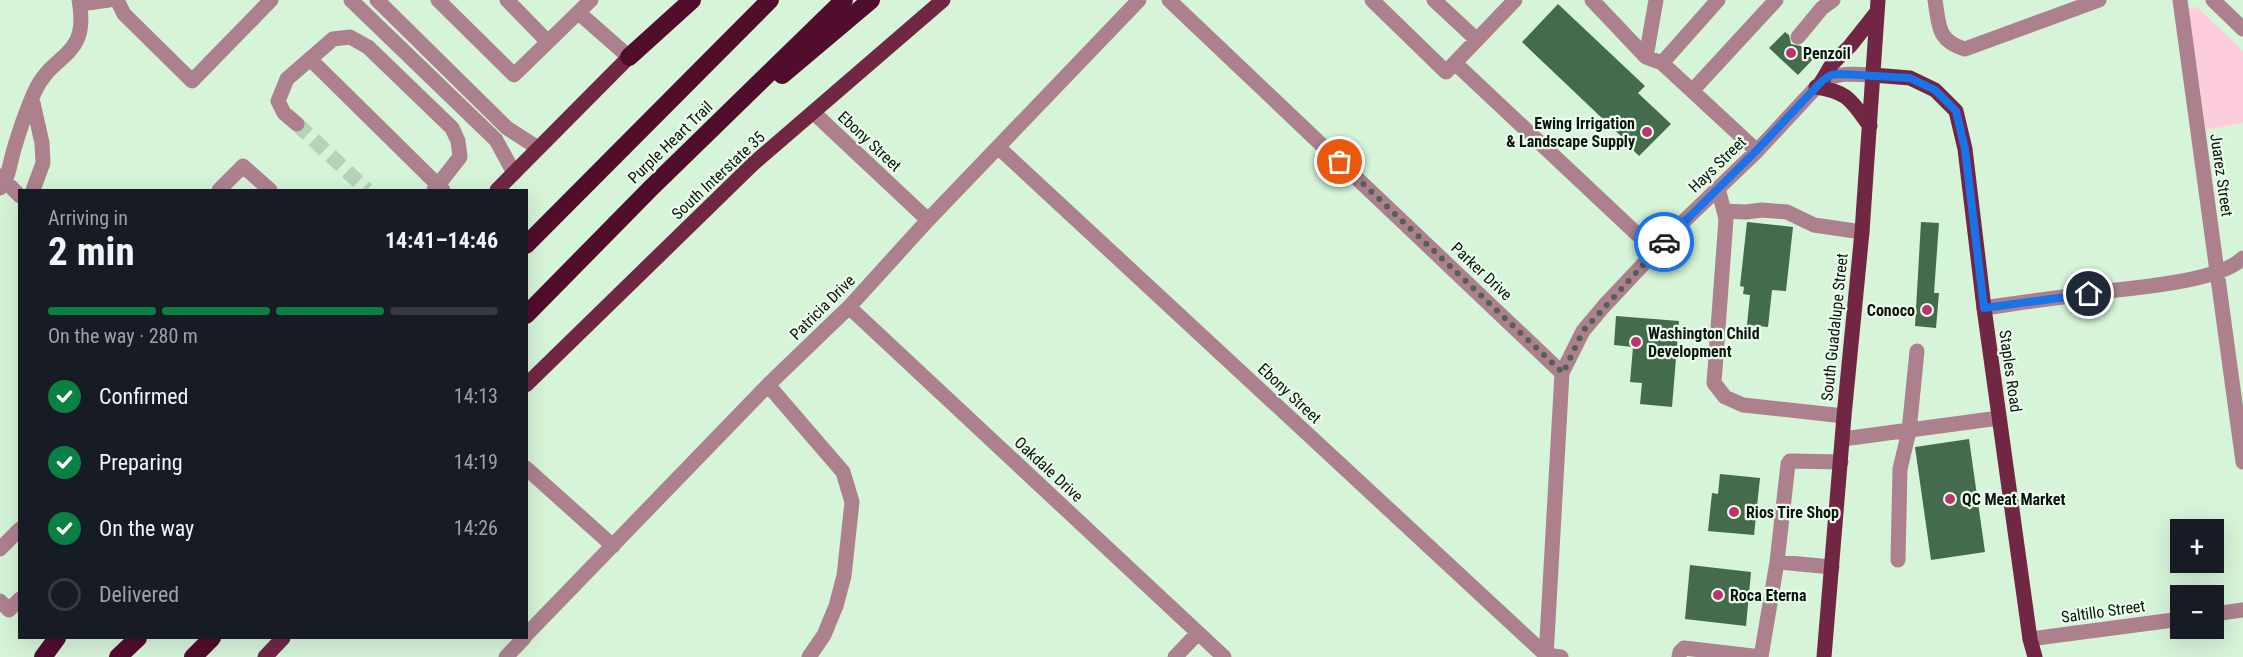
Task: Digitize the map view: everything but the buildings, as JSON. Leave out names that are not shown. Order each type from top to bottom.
[{"type":"highway","points":[[629,57],[692,0]]},
{"type":"highway","name":"Purple Heart Trail","points":[[528,243],[770,0]]},
{"type":"highway","name":"Purple Heart Trail","points":[[528,313],[651,188],[844,0]]},
{"type":"highway","points":[[651,188],[871,0]]},
{"type":"highway","points":[[43,657],[56,639]]},
{"type":"highway","points":[[118,657],[137,639]]},
{"type":"highway","points":[[193,657],[211,639]]},
{"type":"main road","points":[[498,189],[684,0]]},
{"type":"main road","name":"South Interstate 35","points":[[528,383],[754,163],[943,0]]},
{"type":"main road","points":[[1870,126],[1848,97],[1819,84],[1832,63],[1850,46],[1878,6]]},
{"type":"main road","name":"South Guadalupe Street","points":[[1824,657],[1862,232],[1878,6]]},
{"type":"main road","name":"Staples Road","points":[[1874,75],[1910,78],[1935,90],[1956,111],[1965,149],[1999,418],[2030,639],[2035,657]]},
{"type":"main road","points":[[39,657],[56,639]]},
{"type":"main road","points":[[265,657],[282,639]]},
{"type":"street","points":[[18,194],[2,182],[33,94],[39,83],[77,42],[81,32],[80,2],[109,0]]},
{"type":"street","points":[[117,0],[124,14],[192,81],[272,0]]},
{"type":"street","points":[[378,0],[507,128],[538,148]]},
{"type":"street","points":[[438,0],[514,75],[591,0]]},
{"type":"street","points":[[507,0],[548,42]]},
{"type":"street","name":"Patricia Drive","points":[[528,634],[768,385],[849,307],[928,220],[1139,0]]},
{"type":"street","name":"Parker Drive","points":[[1169,0],[1563,373]]},
{"type":"street","points":[[1372,0],[1446,72],[1515,0]]},
{"type":"street","points":[[1434,0],[1477,40]]},
{"type":"street","points":[[1592,0],[1647,57],[1662,63],[1756,151]]},
{"type":"street","points":[[1647,57],[1656,0]]},
{"type":"street","points":[[1662,63],[1718,0]]},
{"type":"street","points":[[1692,91],[1776,0]]},
{"type":"street","points":[[1798,37],[1821,8],[1833,0]]},
{"type":"street","points":[[1935,0],[1940,31],[1951,45],[1965,49],[2099,0]]},
{"type":"street","name":"Juarez Street","points":[[2180,0],[2243,462]]},
{"type":"street","points":[[2213,0],[2243,29]]},
{"type":"street","points":[[361,4],[442,89],[496,140],[514,173]]},
{"type":"street","points":[[579,13],[629,57]]},
{"type":"street","points":[[297,124],[284,113],[278,101],[286,80],[310,59],[333,39],[350,37],[368,47],[452,128],[458,141],[460,157],[438,189],[310,59]]},
{"type":"street","points":[[1455,63],[1655,251]]},
{"type":"street","points":[[442,89],[454,75]]},
{"type":"street","points":[[1819,84],[1831,75],[1874,75]]},
{"type":"street","name":"Hays Street","points":[[1563,373],[1583,331],[1655,251],[1756,151],[1819,84]]},
{"type":"street","points":[[33,94],[33,110],[42,143],[43,163],[33,189]]},
{"type":"street","name":"Ebony Street","points":[[814,113],[928,220]]},
{"type":"street","name":"Ebony Street","points":[[998,147],[1551,656]]},
{"type":"street","points":[[220,189],[243,165],[269,189]]},
{"type":"street","points":[[1718,188],[1726,219],[1714,383],[1725,397],[1743,405],[1844,416]]},
{"type":"street","points":[[1724,211],[1787,212],[1814,225],[1862,232]]},
{"type":"street","points":[[1984,308],[2174,282],[2216,273],[2238,263],[2243,258]]},
{"type":"street","name":"Oakdale Drive","points":[[849,307],[1224,657]]},
{"type":"street","points":[[1898,560],[1900,469],[1909,430],[1917,351]]},
{"type":"street","points":[[1551,656],[1563,373]]},
{"type":"street","points":[[768,385],[843,472],[852,502],[844,576],[836,606],[824,635],[809,657]]},
{"type":"street","points":[[1843,440],[1999,418]]},
{"type":"street","points":[[1679,657],[1684,648],[1761,657],[1777,562],[1788,464],[1790,461],[1841,462]]},
{"type":"street","points":[[528,470],[613,546]]},
{"type":"street","points":[[0,549],[18,531]]},
{"type":"street","points":[[1777,562],[1832,567]]},
{"type":"street","points":[[0,601],[9,609],[18,602]]},
{"type":"street","points":[[2224,613],[2243,610]]},
{"type":"street","name":"Saltillo Street","points":[[2030,639],[2170,620]]},
{"type":"street","points":[[1175,657],[1198,633]]},
{"type":"street","name":"Patricia Drive","points":[[506,657],[523,639]]},
{"type":"shaded area","points":[[2197,7],[2243,51],[2243,123],[2206,130],[2188,8]]},
{"type":"tunnel","points":[[297,124],[366,189]]},
{"type":"way so far","points":[[1340,162],[1563,373],[1583,331],[1664,242]]},
{"type":"place","name":"Penzoil","points":[[1791,53]]},
{"type":"place","name":"Ewing Irrigation & Landscape Supply","points":[[1647,132]]},
{"type":"place","name":"Conoco","points":[[1927,310]]},
{"type":"place","name":"Washington Child Development","points":[[1636,342]]},
{"type":"place","name":"QC Meat Market","points":[[1950,499]]},
{"type":"place","name":"Rios Tire Shop","points":[[1734,512]]},
{"type":"place","name":"Roca Eterna","points":[[1718,595]]},
{"type":"route","points":[[1664,242],[1756,151],[1822,81],[1831,75],[1841,74],[1910,78],[1935,90],[1956,111],[1965,149],[1984,308],[2089,294]]}]
